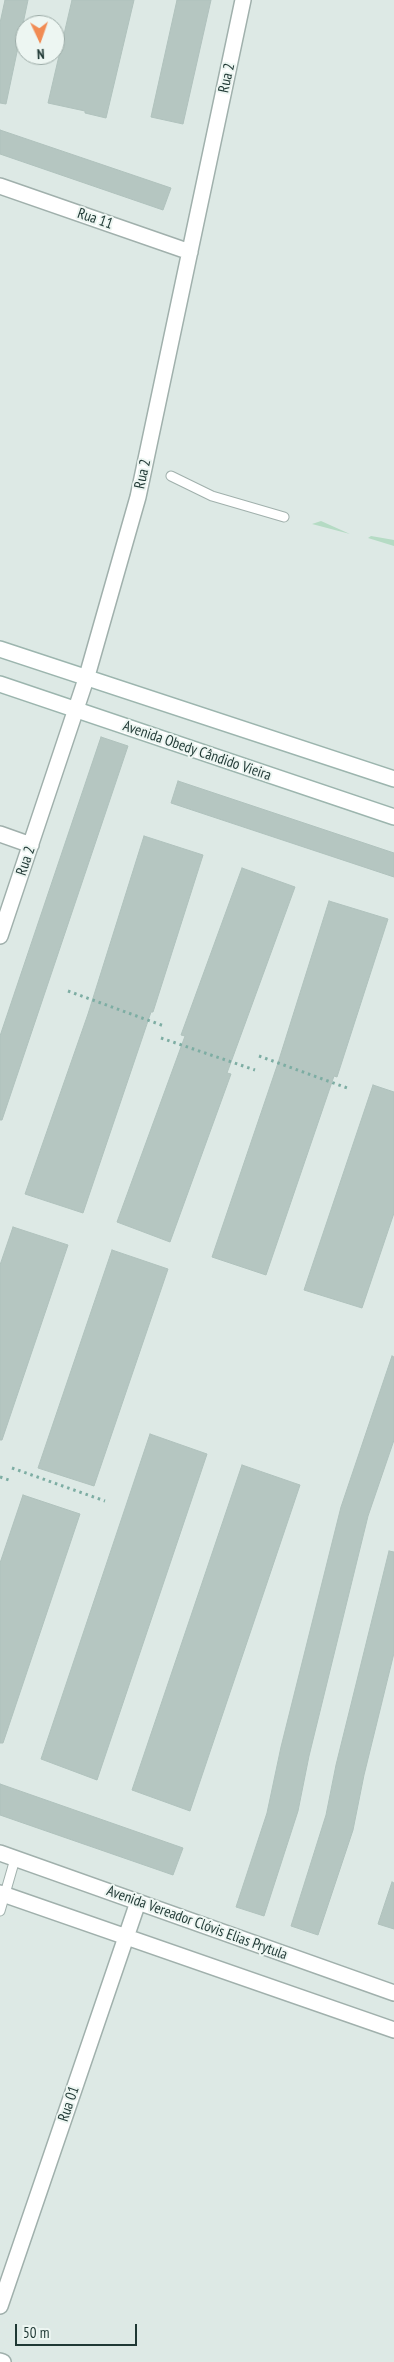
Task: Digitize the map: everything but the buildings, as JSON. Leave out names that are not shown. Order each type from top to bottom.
[{"type":"street","name":"Rua 2","points":[[0,936],[87,676],[138,497],[243,0]]},
{"type":"street","name":"Rua 11","points":[[0,186],[190,252]]},
{"type":"street","points":[[0,649],[87,676],[394,779]]},
{"type":"street","name":"Avenida Obedy Cândido Vieira","points":[[0,684],[394,817]]},
{"type":"street","points":[[0,834],[32,845]]},
{"type":"street","name":"Avenida Vereador Clóvis Elias Prytula","points":[[0,1853],[394,1993]]},
{"type":"street","points":[[2,1894],[394,2030]]},
{"type":"street","name":"Rua 01","points":[[0,2306],[138,1902]]},
{"type":"lane","points":[[170,476],[212,496],[284,517]]},
{"type":"lane","points":[[0,1911],[2,1894],[15,1858]]},
{"type":"path","points":[[68,991],[164,1026]]},
{"type":"path","points":[[161,1038],[255,1070]]},
{"type":"path","points":[[259,1056],[350,1089]]},
{"type":"path","points":[[12,1468],[105,1501]]},
{"type":"path","points":[[0,1477],[8,1480]]},
{"type":"green space","points":[[321,521],[350,534],[312,524]]},
{"type":"green space","points":[[371,536],[394,540],[394,546],[368,538]]}]
